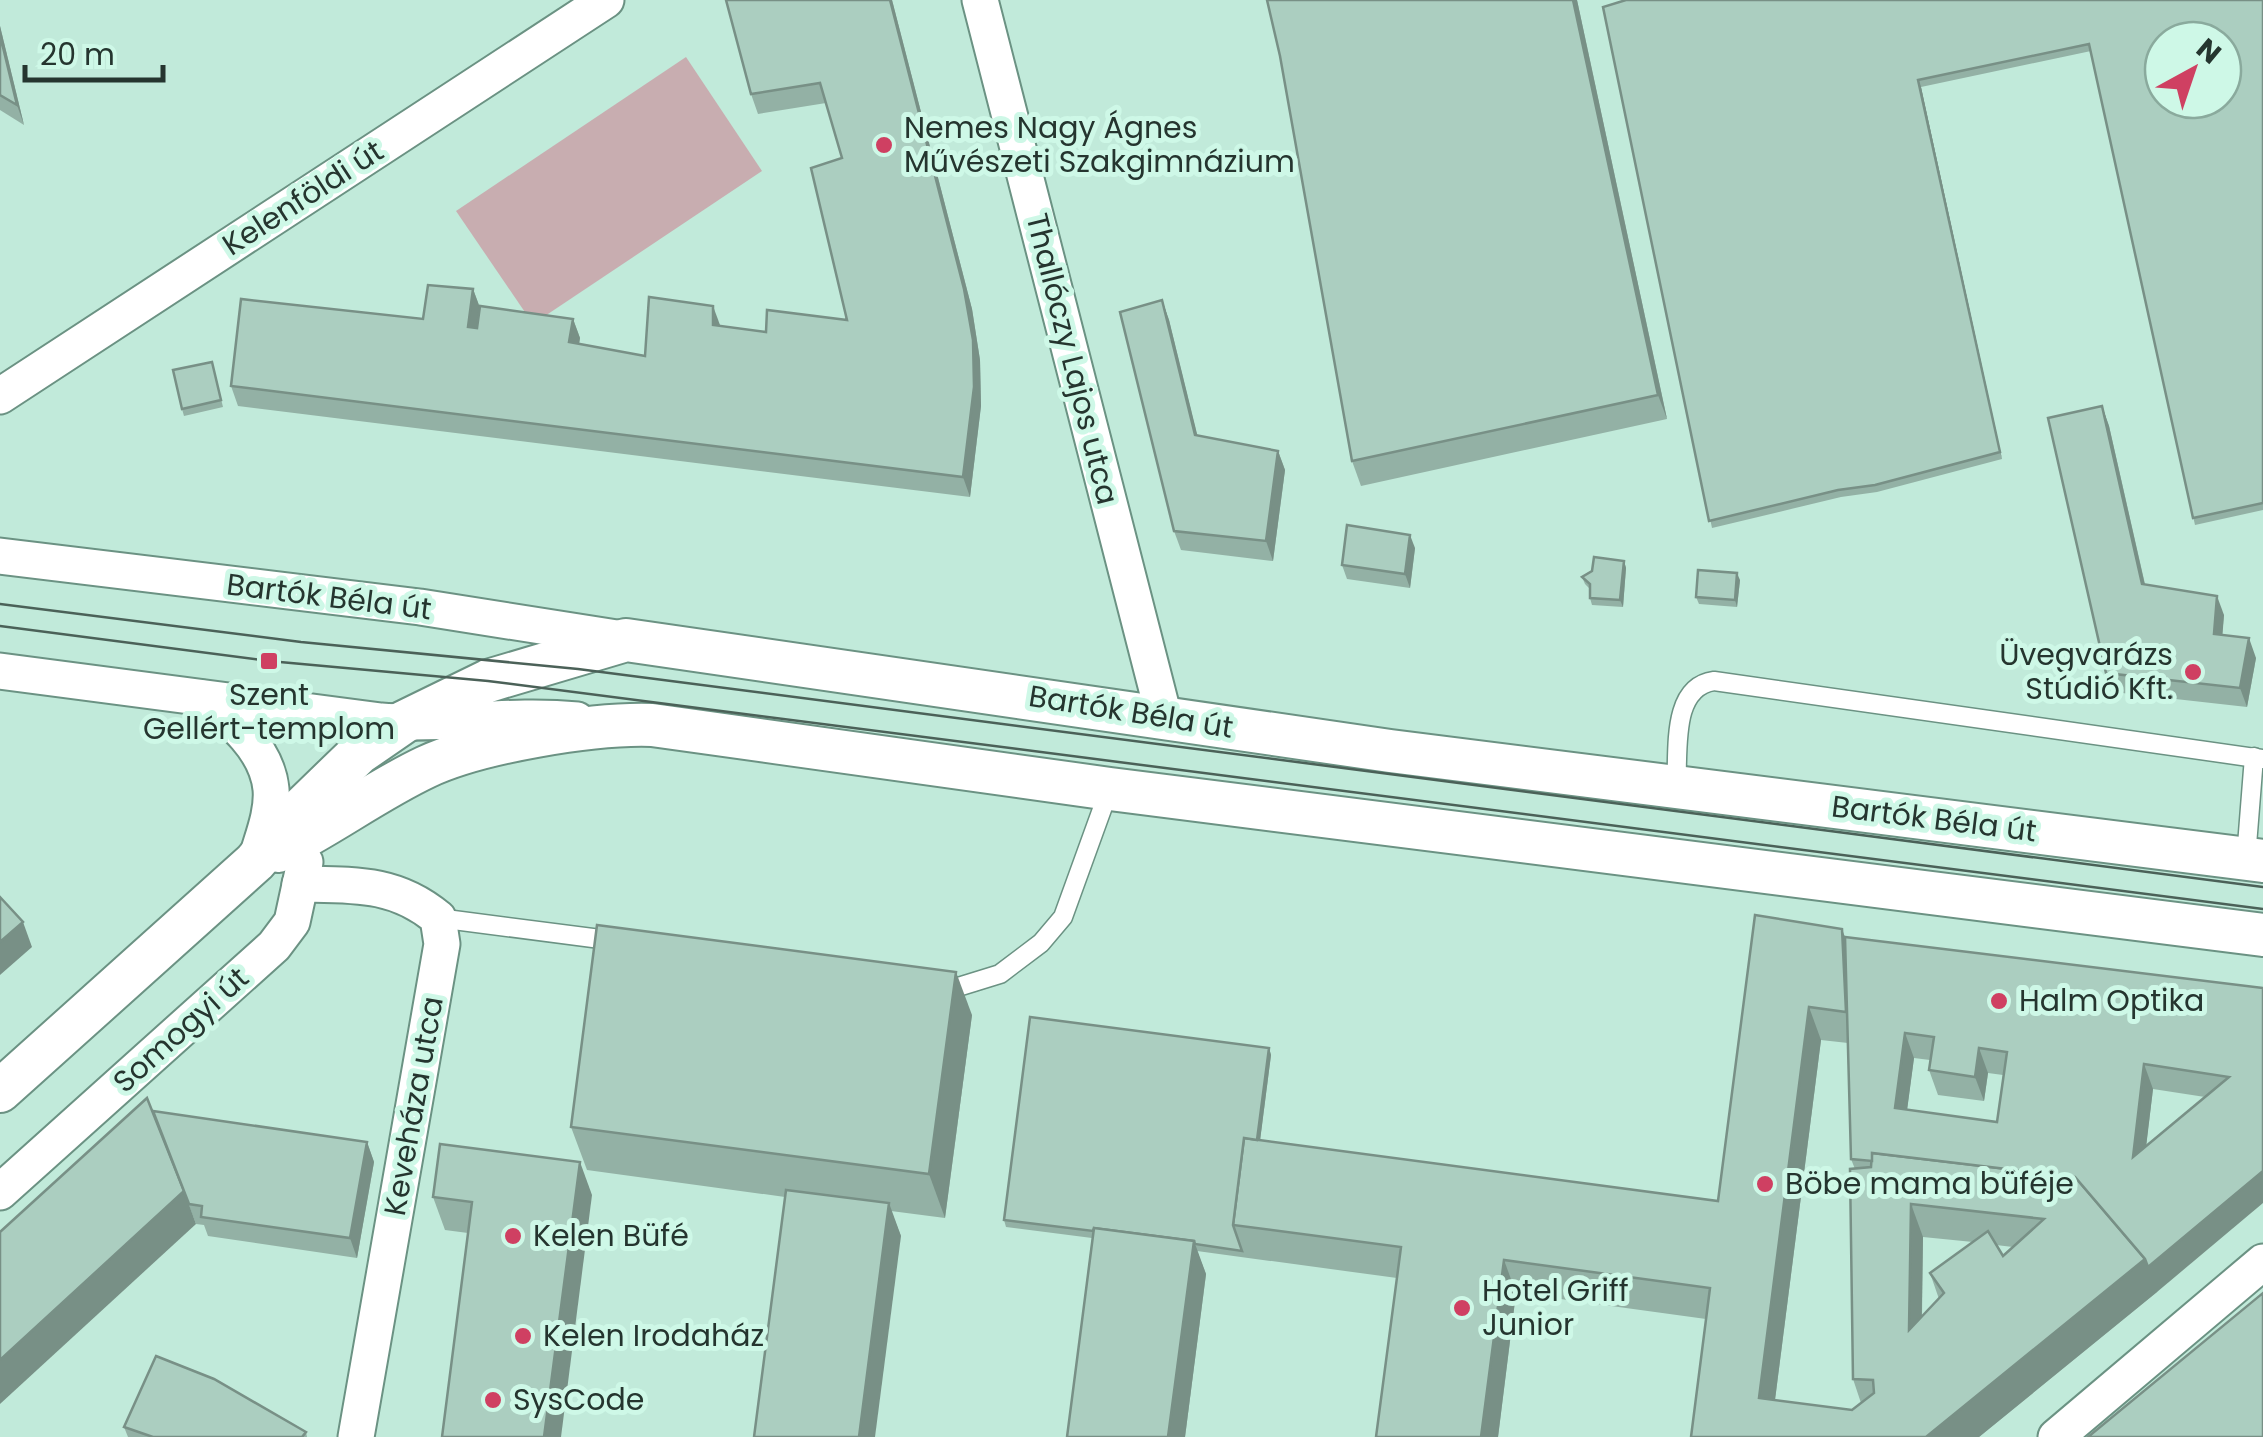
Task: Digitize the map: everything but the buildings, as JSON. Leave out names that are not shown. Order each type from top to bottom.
[{"type":"street","name":"Kelenföldi út","points":[[0,396],[606,0]]},
{"type":"street","name":"Thallóczy Lajos utca","points":[[980,0],[1164,717]]},
{"type":"street","name":"Bartók Béla út","points":[[0,556],[420,607],[1390,750],[2254,859]]},
{"type":"street","points":[[0,1091],[255,862],[296,813],[359,753],[404,722],[488,681],[626,640]]},
{"type":"street","points":[[0,671],[404,722],[531,715],[711,732],[1110,789],[2263,935]]},
{"type":"street","points":[[201,698],[230,718],[248,737],[271,788],[269,814],[255,862]]},
{"type":"street","points":[[255,862],[307,837],[426,767],[485,748],[627,724]]},
{"type":"street","name":"Somogyi út","points":[[0,1192],[274,946],[292,922],[307,837]]},
{"type":"street","points":[[300,884],[368,885],[418,902],[438,918]]},
{"type":"street","name":"Keveháza utca","points":[[356,1437],[442,944],[438,918]]},
{"type":"street","points":[[2056,1437],[2263,1262]]},
{"type":"lane","points":[[1676,787],[1685,701],[1704,682],[1714,681],[2258,758],[2254,859]]},
{"type":"lane","points":[[920,982],[958,987],[1000,974],[1042,942],[1063,917],[1110,789]]},
{"type":"lane","points":[[438,918],[636,944]]},
{"type":"shaded area","points":[[686,57],[762,171],[533,324],[456,211]]},
{"type":"tram line","points":[[0,604],[301,642],[578,669],[2263,887]]},
{"type":"tram line","points":[[0,626],[269,661],[488,681],[2263,909]]},
{"type":"place","name":"Nemes Nagy Ágnes Művészeti Szakgimnázium","points":[[884,145]]},
{"type":"place","name":"Szent Gellért-templom","points":[[269,661]]},
{"type":"place","name":"Üvegvarázs Stúdió Kft.","points":[[2193,672]]},
{"type":"place","name":"Halm Optika","points":[[1999,1001]]},
{"type":"place","name":"Böbe mama büféje","points":[[1765,1184]]},
{"type":"place","name":"Kelen Büfé","points":[[513,1236]]},
{"type":"place","name":"Hotel Griff Junior","points":[[1462,1308]]},
{"type":"place","name":"Kelen Irodaház","points":[[523,1336]]},
{"type":"place","name":"SysCode","points":[[493,1400]]}]
